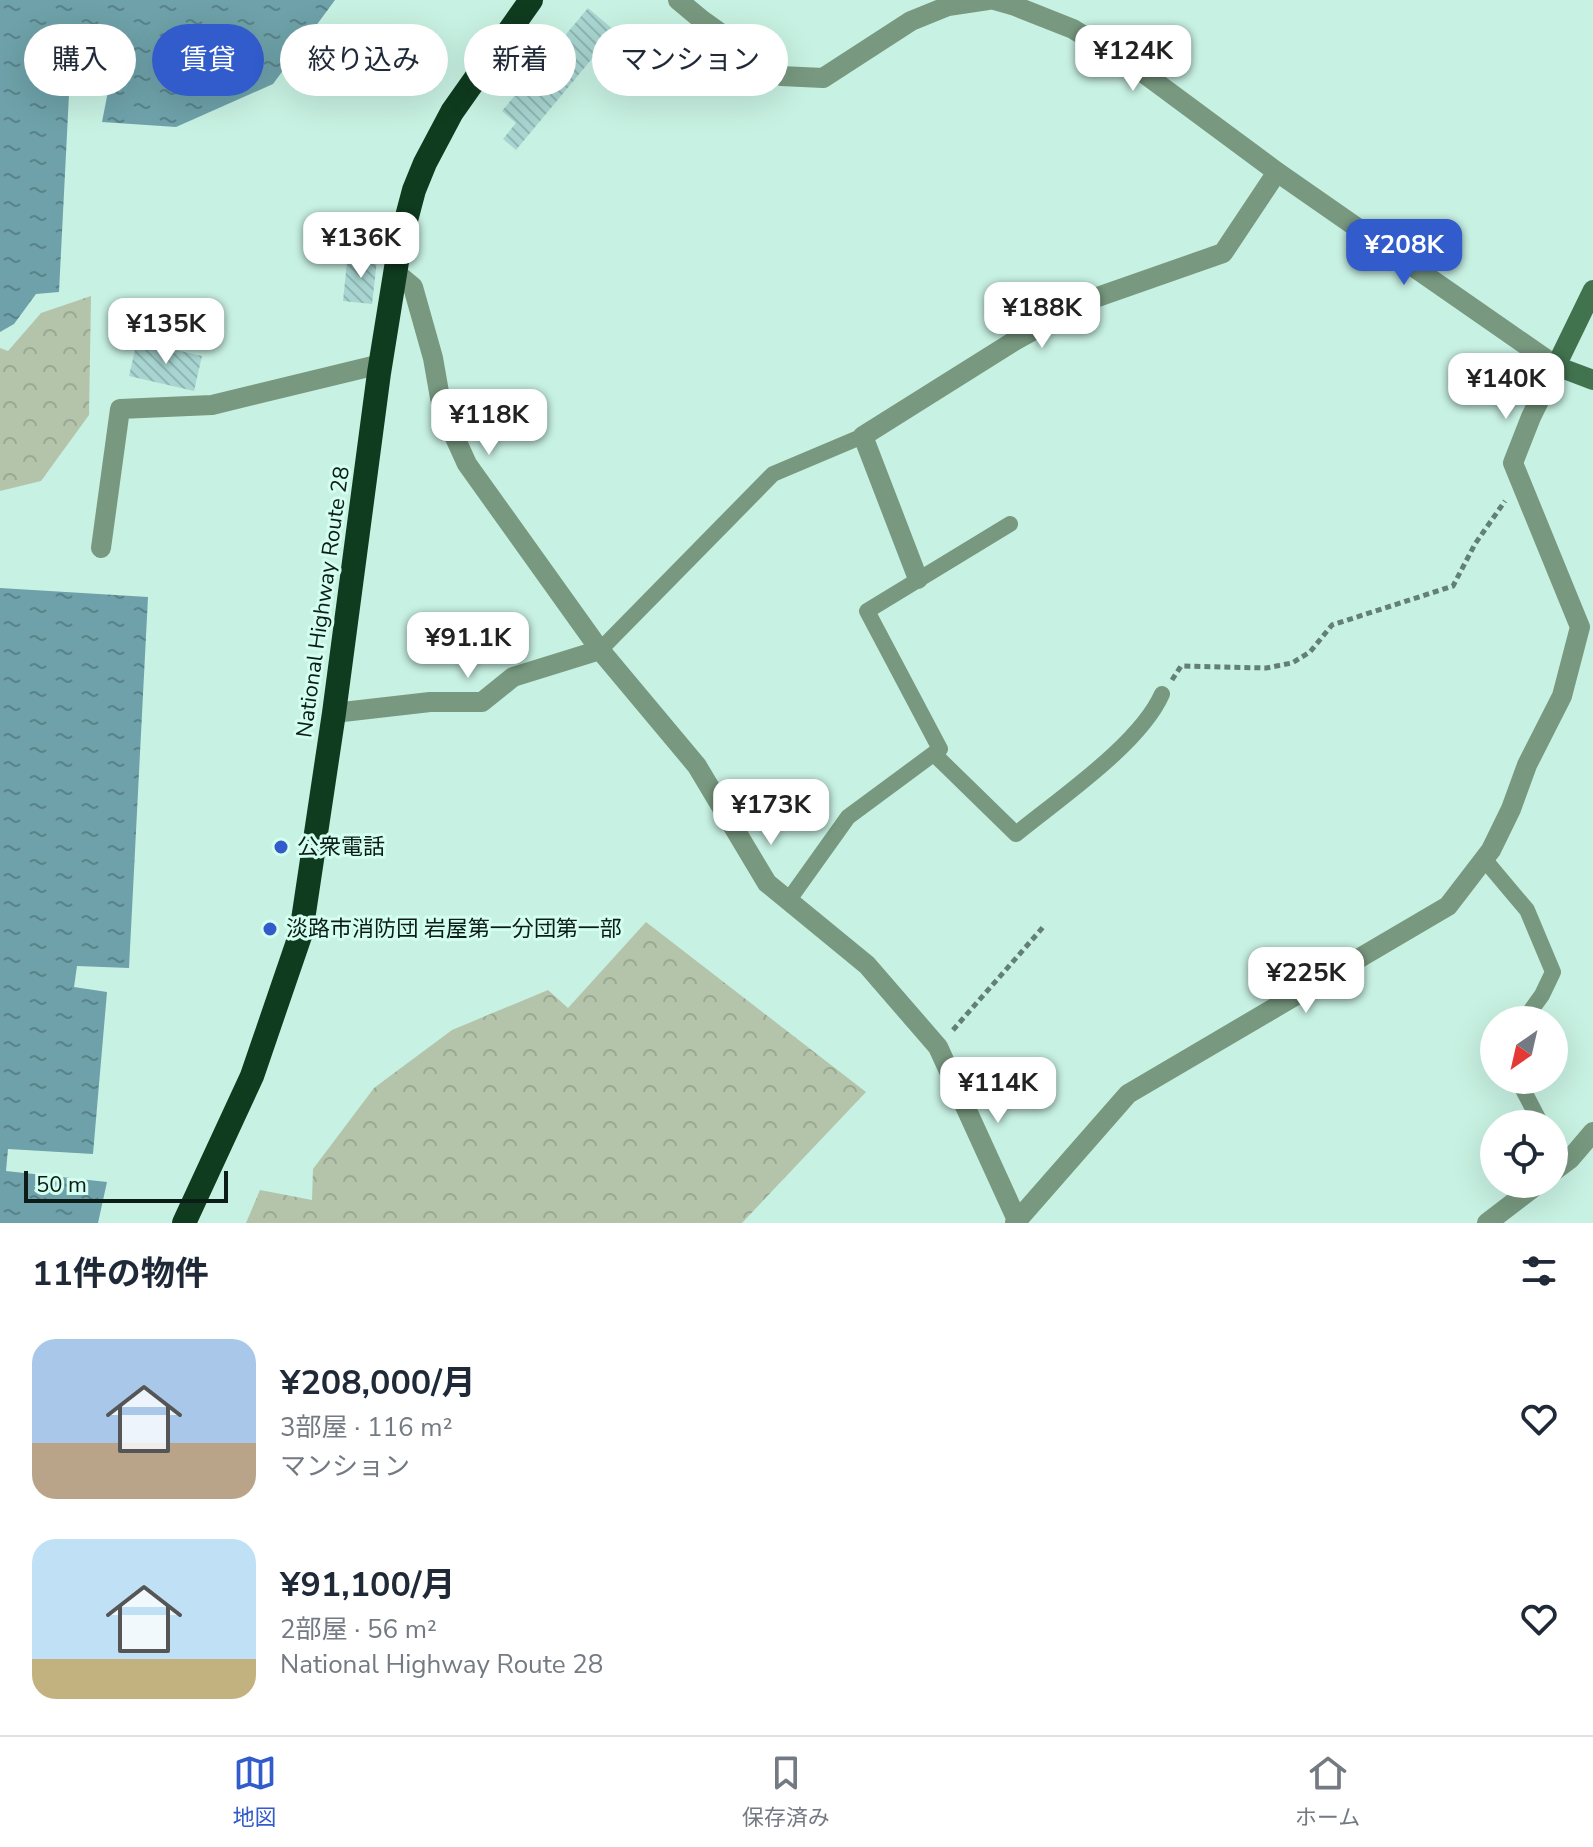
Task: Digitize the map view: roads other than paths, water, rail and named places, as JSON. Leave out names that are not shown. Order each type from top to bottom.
[{"type":"highway","name":"National Highway Route 28","points":[[184,1223],[252,1076],[301,933],[381,364],[395,272],[414,190],[452,112],[531,0]]},
{"type":"street","points":[[678,0],[781,76],[823,78],[911,21],[948,6],[991,0],[1073,29],[1138,69],[1277,172],[1556,366],[1593,380]]},
{"type":"street","points":[[918,579],[863,436],[1016,340],[1089,300],[1223,253],[1277,172]]},
{"type":"street","points":[[395,272],[413,287],[433,358],[442,409],[467,464],[600,650],[697,766],[767,883],[867,965],[938,1047],[1016,1222],[1128,1094],[1448,906],[1491,850],[1511,809],[1527,765],[1562,696],[1580,627],[1513,463],[1531,417],[1593,290]]},
{"type":"street","points":[[101,548],[120,409],[212,405],[381,364]]},
{"type":"street","points":[[334,713],[430,702],[482,702],[513,677],[600,650]]},
{"type":"street","points":[[1568,1159],[1593,1132]]},
{"type":"street","points":[[1487,1223],[1520,1198]]},
{"type":"lane","points":[[600,650],[773,474],[863,436]]},
{"type":"lane","points":[[788,901],[848,817],[940,749],[867,611],[1010,524]]},
{"type":"lane","points":[[934,754],[1016,834],[1127,741],[1155,709],[1162,694]]},
{"type":"lane","points":[[1484,859],[1527,910],[1553,972],[1534,1006]]},
{"type":"water","points":[[0,0],[335,0],[317,24],[280,24],[280,75],[273,84],[264,88],[264,24],[152,24],[152,96],[246,96],[176,127],[102,122],[107,96],[136,96],[136,24],[24,24],[24,96],[69,96],[59,292],[36,294],[14,324],[0,332]]},
{"type":"water","points":[[0,588],[148,597],[129,968],[77,966],[74,987],[107,992],[93,1154],[8,1149],[6,1171],[107,1182],[98,1223],[0,1223]]},
{"type":"place","name":"公衆電話","points":[[281,847]]},
{"type":"place","name":"淡路市消防団 岩屋第一分団第一部","points":[[270,929]]}]
